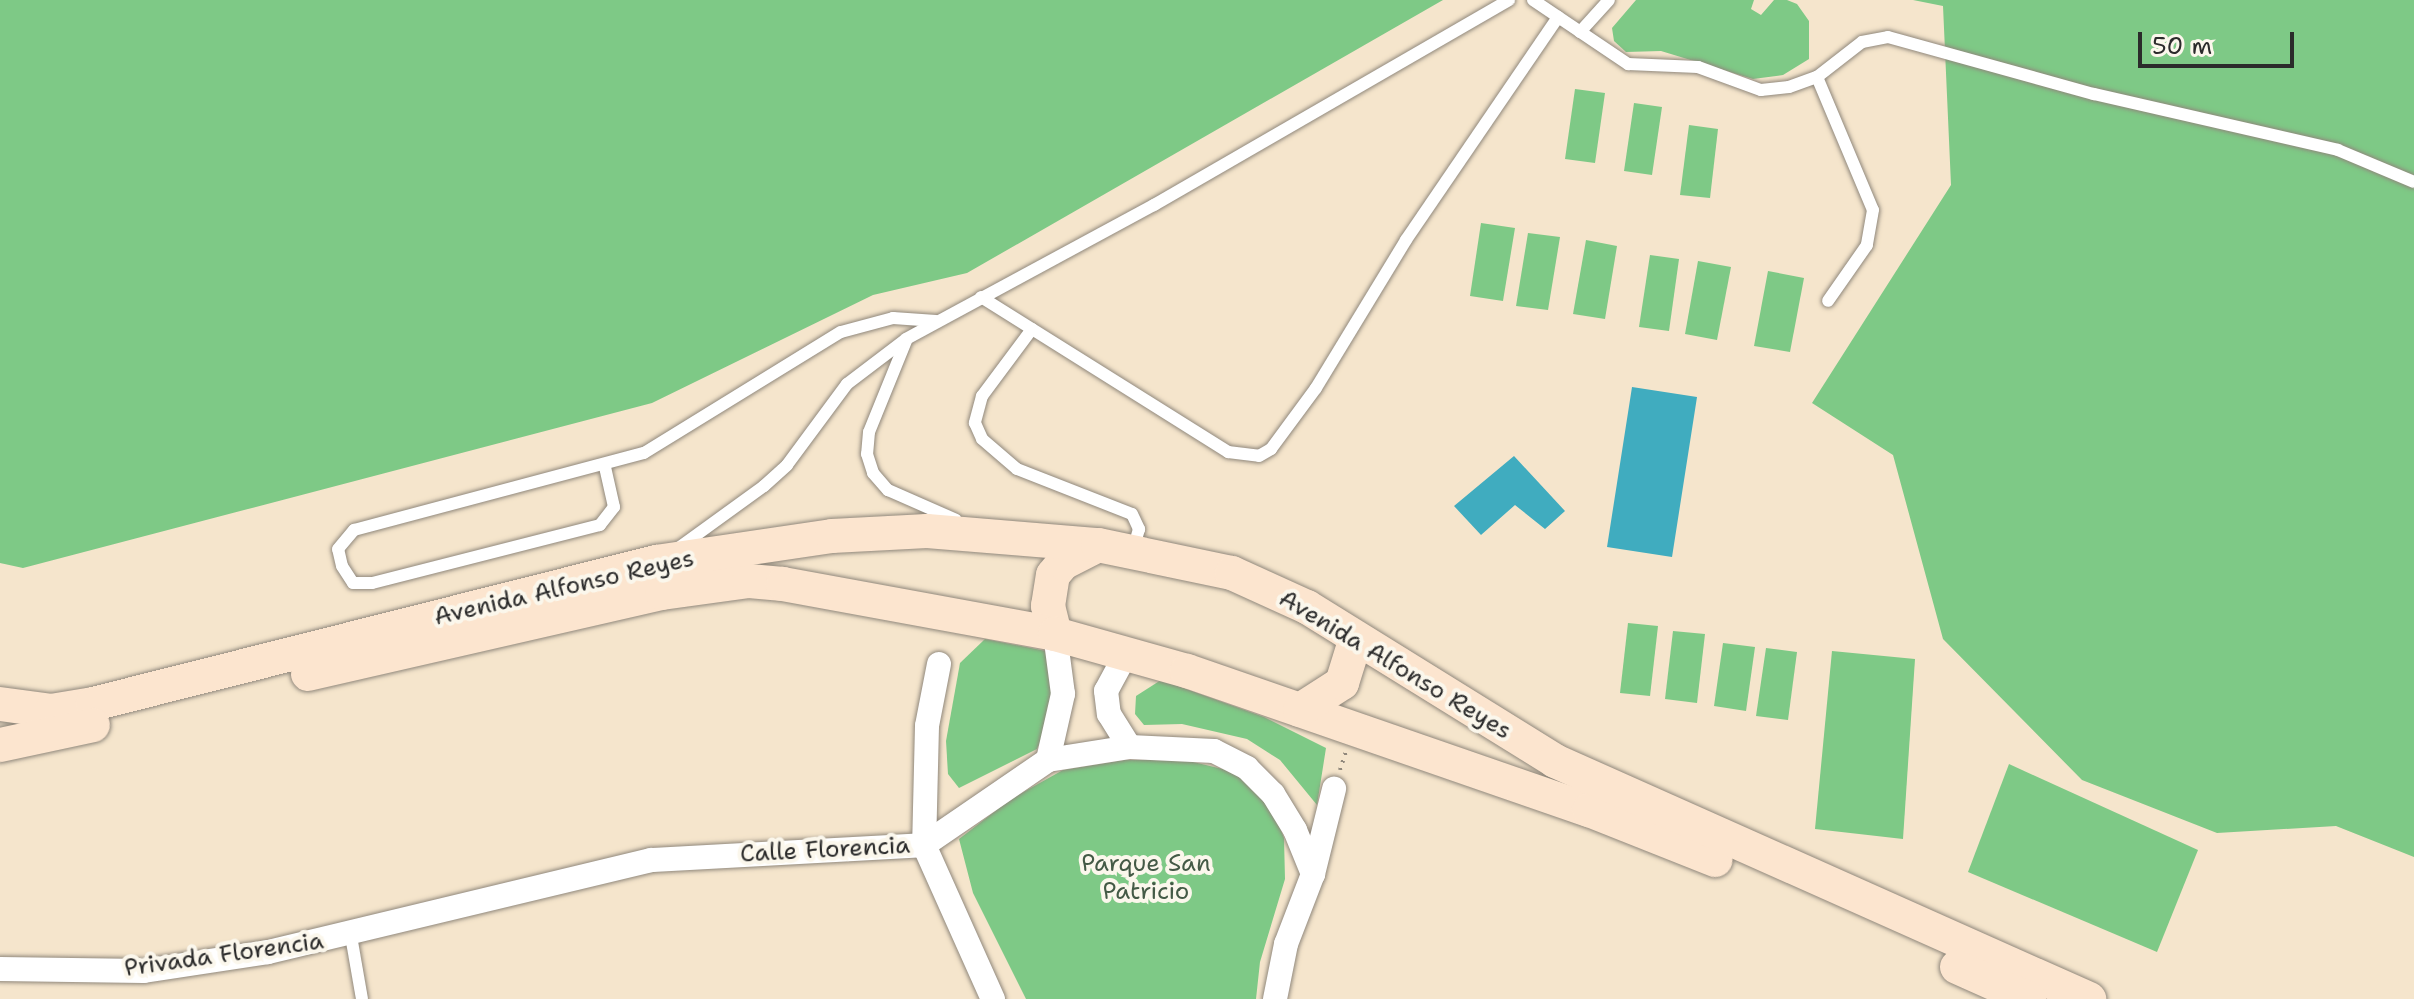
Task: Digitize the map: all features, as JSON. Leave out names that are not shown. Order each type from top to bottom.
[{"type":"main road","name":"Avenida Alfonso Reyes","points":[[0,704],[51,711],[93,704],[656,562],[832,536],[927,531],[1098,545],[1232,573],[1307,607],[1555,761],[2089,999]]},
{"type":"main road","points":[[1055,634],[1048,606],[1053,575],[1063,563],[1098,545]]},
{"type":"main road","name":"Avenida Alfonso Reyes","points":[[0,745],[708,585],[783,584],[1055,634],[1300,710],[1589,810],[1741,870],[2029,999]]},
{"type":"main road","points":[[1300,710],[1342,683],[1356,638]]},
{"type":"street","points":[[1048,760],[1063,694],[1055,634]]},
{"type":"street","points":[[1126,654],[1106,691],[1109,714],[1130,747]]},
{"type":"street","points":[[939,664],[926,737],[924,845],[993,999]]},
{"type":"street","points":[[1063,694],[1106,691]]},
{"type":"street","name":"Calle Florencia","points":[[351,936],[651,860],[924,845],[1048,760],[1130,747],[1214,751],[1247,768],[1273,794],[1295,830],[1313,874]]},
{"type":"street","points":[[1275,999],[1286,944],[1313,874],[1334,789]]},
{"type":"street","name":"Privada Florencia","points":[[0,969],[144,971],[351,936]]},
{"type":"lane","points":[[656,562],[764,486],[787,465],[847,384],[906,339],[1154,205],[1509,0]]},
{"type":"lane","points":[[1533,0],[1628,64],[1698,67],[1741,86],[1789,87],[1817,77],[1848,50],[1888,37],[2094,94],[2338,150],[2414,182]]},
{"type":"lane","points":[[1580,32],[1609,0]]},
{"type":"lane","points":[[981,297],[1228,452],[1259,456],[1271,449],[1316,388],[1406,240],[1558,17]]},
{"type":"lane","points":[[1817,77],[1873,210],[1867,245],[1828,301]]},
{"type":"lane","points":[[605,467],[614,507],[600,525],[372,583],[353,583],[342,566],[338,549],[354,530],[605,467],[668,440],[740,391],[841,332],[893,318],[936,321]]},
{"type":"lane","points":[[1032,329],[982,396],[975,423],[982,439],[1017,469],[1132,514],[1139,529],[1133,550]]},
{"type":"lane","points":[[906,339],[869,432],[867,454],[873,473],[888,490],[936,513],[1001,535]]},
{"type":"lane","points":[[351,936],[362,999]]},
{"type":"green space","points":[[0,0],[1443,0],[967,273],[873,295],[652,403],[23,568],[0,563]]},
{"type":"green space","points":[[1636,0],[1754,0],[1751,9],[1761,15],[1774,0],[1787,0],[1797,4],[1809,21],[1809,59],[1783,75],[1753,79],[1661,51],[1626,52],[1614,41],[1612,28]]},
{"type":"green space","points":[[1913,0],[2414,0],[2414,857],[2336,826],[2217,833],[2082,780],[1943,639],[1893,455],[1812,403],[1951,185],[1943,6]]},
{"type":"green space","points":[[1575,89],[1605,93],[1595,163],[1565,159]]},
{"type":"green space","points":[[1634,103],[1662,107],[1652,175],[1624,171]]},
{"type":"green space","points":[[1689,125],[1718,129],[1710,198],[1680,195]]},
{"type":"green space","points":[[1481,223],[1515,228],[1503,301],[1470,296]]},
{"type":"green space","points":[[1528,233],[1560,237],[1548,310],[1516,306]]},
{"type":"green space","points":[[1586,240],[1617,246],[1605,319],[1573,314]]},
{"type":"green space","points":[[1650,255],[1679,259],[1669,331],[1639,327]]},
{"type":"green space","points":[[1698,261],[1731,267],[1717,340],[1685,334]]},
{"type":"green space","points":[[1768,271],[1804,278],[1790,352],[1754,346]]},
{"type":"green space","points":[[1628,623],[1658,626],[1650,696],[1620,693]]},
{"type":"green space","points":[[1673,631],[1705,634],[1697,703],[1665,699]]},
{"type":"green space","points":[[985,639],[1046,651],[1054,711],[1037,749],[959,788],[948,774],[946,741],[960,663]]},
{"type":"green space","points":[[1723,643],[1755,647],[1746,711],[1714,706]]},
{"type":"green space","points":[[1766,648],[1797,652],[1788,720],[1756,716]]},
{"type":"green space","points":[[1832,651],[1915,659],[1903,839],[1815,829]]},
{"type":"green space","points":[[1161,680],[1264,717],[1326,748],[1317,805],[1280,760],[1247,739],[1182,724],[1144,725],[1135,714],[1136,696]]},
{"type":"green space","name":"Parque San Patricio","points":[[1124,760],[1185,760],[1235,772],[1270,801],[1284,838],[1285,879],[1260,962],[1256,999],[1026,999],[973,893],[959,839],[1011,799],[1063,770]]},
{"type":"green space","points":[[2009,764],[2198,850],[2157,952],[1968,872]]},
{"type":"water","points":[[1632,387],[1697,397],[1672,557],[1607,547]]},
{"type":"water","points":[[1514,456],[1565,511],[1545,529],[1515,505],[1481,535],[1454,506]]}]
